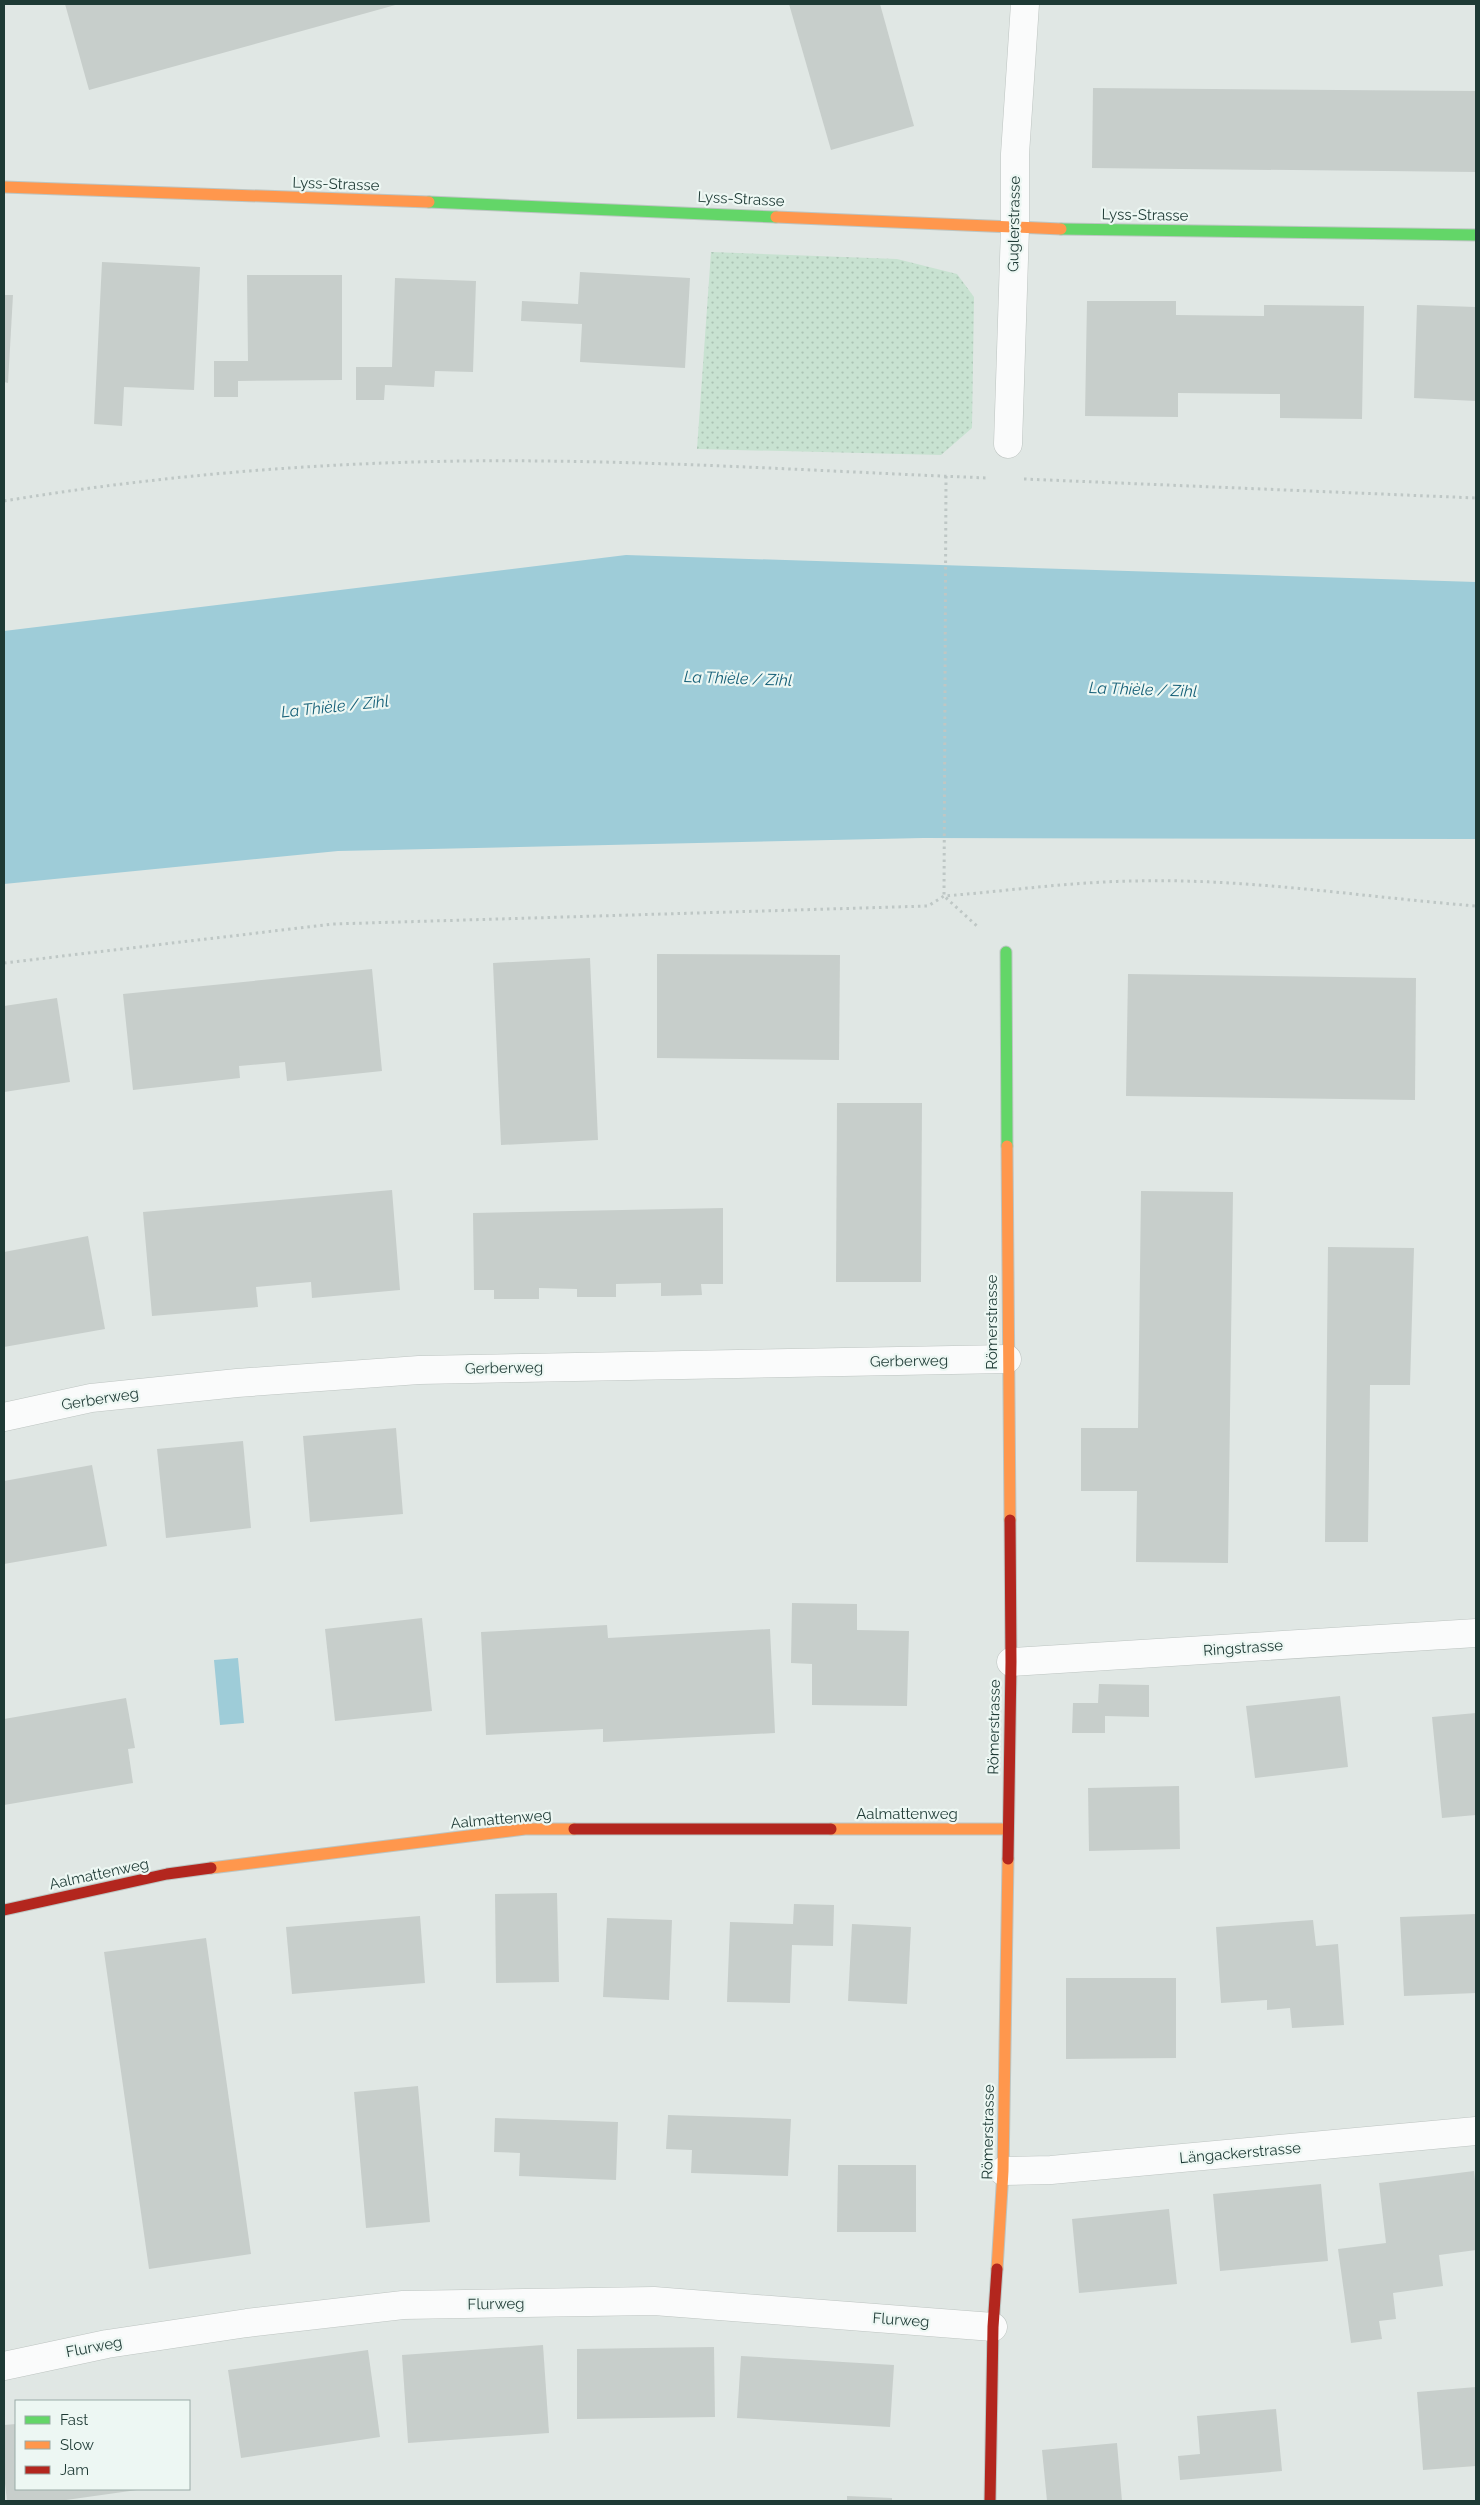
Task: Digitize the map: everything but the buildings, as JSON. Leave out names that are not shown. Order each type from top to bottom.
[{"type":"street","name":"Guglerstrasse","points":[[1008,444],[1015,228],[1015,154],[1025,4]]},
{"type":"street","name":"Lyss-Strasse","points":[[4,187],[584,207],[1015,228],[1476,235]]},
{"type":"street","name":"Römerstrasse","points":[[990,2501],[993,2327],[1002,2171],[1011,1662],[1007,1359],[1006,952]]},
{"type":"street","name":"Gerberweg","points":[[4,1417],[101,1397],[237,1383],[419,1370],[1007,1359]]},
{"type":"street","name":"Ringstrasse","points":[[1011,1662],[1476,1633]]},
{"type":"street","name":"Aalmattenweg","points":[[4,1910],[167,1874],[526,1829],[1008,1829]]},
{"type":"street","name":"Längackerstrasse","points":[[1002,2171],[1050,2170],[1476,2131]]},
{"type":"street","name":"Flurweg","points":[[4,2366],[126,2341],[247,2323],[403,2305],[654,2301],[993,2327]]},
{"type":"path","points":[[4,501],[63,491],[231,473],[380,463],[464,461],[626,463],[996,478]]},
{"type":"path","points":[[946,476],[944,896],[1006,952]]},
{"type":"path","points":[[1016,479],[1476,498]]},
{"type":"path","points":[[4,963],[333,924],[928,906],[944,896],[1133,881],[1275,885],[1398,900],[1476,906]]},
{"type":"green space","points":[[711,252],[897,259],[957,274],[974,297],[972,428],[941,455],[697,449]]},
{"type":"water","name":"La Thièle / Zihl","points":[[626,555],[1476,582],[1476,839],[923,838],[338,851],[4,884],[4,631]]},
{"type":"water","points":[[238,1658],[244,1723],[220,1725],[214,1660]]},
{"type":"traffic: fast","points":[[429,202],[776,217]]},
{"type":"traffic: fast","points":[[1061,229],[1476,235]]},
{"type":"traffic: fast","points":[[1006,952],[1007,1146]]},
{"type":"traffic: slow","points":[[4,187],[429,202]]},
{"type":"traffic: slow","points":[[776,217],[1061,229]]},
{"type":"traffic: slow","points":[[1007,1146],[1010,1520]]},
{"type":"traffic: slow","points":[[211,1868],[525,1829],[574,1829]]},
{"type":"traffic: slow","points":[[831,1829],[1007,1829]]},
{"type":"traffic: slow","points":[[997,2269],[1003,2171],[1008,1859]]},
{"type":"traffic: jam","points":[[1008,1859],[1011,1662],[1010,1520]]},
{"type":"traffic: jam","points":[[574,1829],[831,1829]]},
{"type":"traffic: jam","points":[[4,1910],[167,1874],[211,1868]]},
{"type":"traffic: jam","points":[[990,2501],[993,2327],[997,2269]]}]
